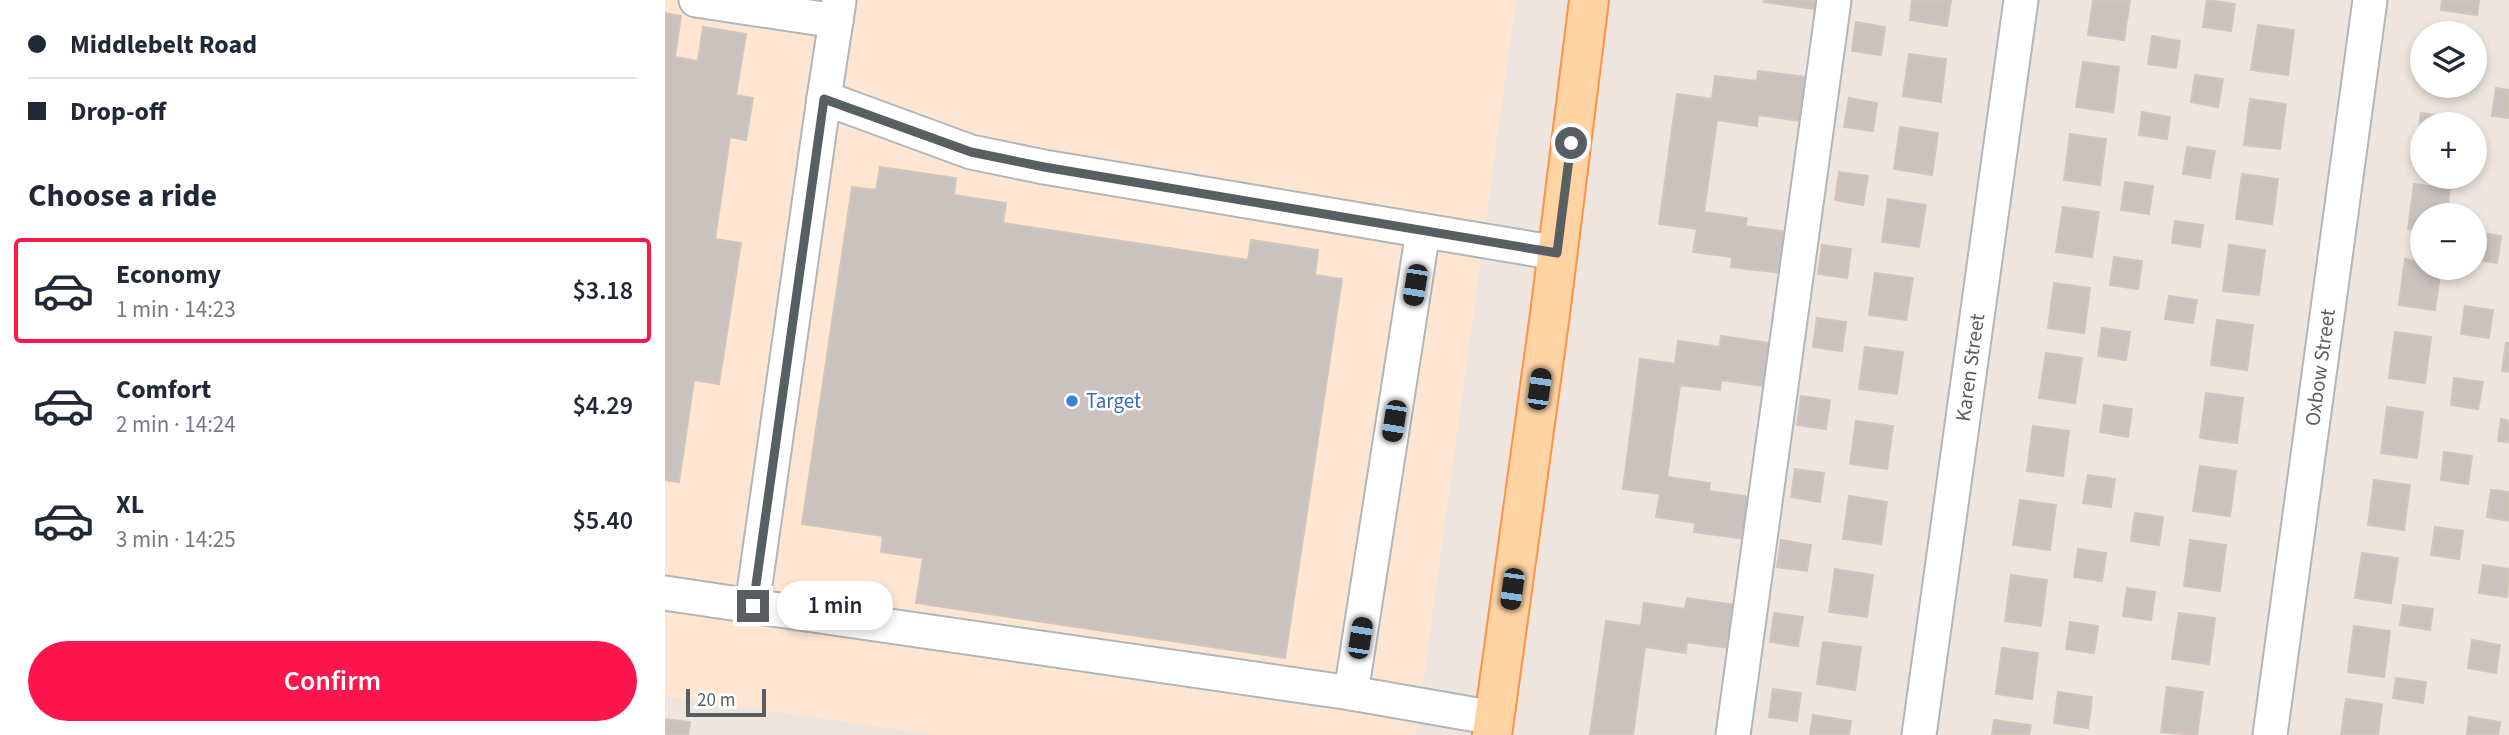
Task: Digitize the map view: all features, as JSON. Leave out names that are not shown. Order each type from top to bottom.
[{"type":"main road","points":[[1493,727],[1589,0]]},
{"type":"street","points":[[695,0],[838,11],[753,606]]},
{"type":"street","points":[[1733,735],[1834,0]]},
{"type":"street","name":"Karen Street","points":[[1919,735],[2021,0]]},
{"type":"street","name":"Oxbow Street","points":[[2270,735],[2370,0]]},
{"type":"street","points":[[824,99],[971,152],[1044,167],[1557,253]]},
{"type":"street","points":[[1351,693],[1423,231]]},
{"type":"street","points":[[665,593],[1351,693],[1493,727]]},
{"type":"shaded area","points":[[665,0],[1516,0],[1416,735],[936,735],[665,696]]},
{"type":"building","points":[[1817,0],[1816,9],[1764,2]]},
{"type":"building","points":[[1912,0],[1951,0],[1947,26],[1910,20]]},
{"type":"building","points":[[2093,0],[2130,0],[2124,40],[2088,35]]},
{"type":"building","points":[[2207,0],[2235,4],[2231,31],[2203,27]]},
{"type":"building","points":[[2442,0],[2479,0],[2477,15],[2441,10]]},
{"type":"building","points":[[665,13],[681,16],[675,57],[698,61],[703,27],[746,34],[736,95],[753,98],[746,140],[730,137],[715,239],[741,243],[719,384],[694,380],[679,482],[665,480]]},
{"type":"building","points":[[1856,22],[1885,27],[1881,55],[1852,51]]},
{"type":"building","points":[[2258,25],[2294,30],[2288,75],[2251,70]]},
{"type":"building","points":[[2152,36],[2180,41],[2176,68],[2148,64]]},
{"type":"building","points":[[1909,54],[1946,59],[1941,102],[1903,96]]},
{"type":"building","points":[[2083,62],[2119,67],[2113,112],[2076,107]]},
{"type":"building","points":[[1758,71],[1807,77],[1801,121],[1758,115],[1757,126],[1717,120],[1704,212],[1747,218],[1745,226],[1788,232],[1782,273],[1731,267],[1732,257],[1693,252],[1697,229],[1659,224],[1677,94],[1712,99],[1715,76],[1757,81]]},
{"type":"building","points":[[2195,75],[2223,79],[2218,107],[2191,102]]},
{"type":"building","points":[[2496,88],[2509,90],[2509,118],[2492,116]]},
{"type":"building","points":[[1849,98],[1877,103],[1873,131],[1844,127]]},
{"type":"building","points":[[2250,99],[2286,104],[2280,149],[2244,145]]},
{"type":"building","points":[[2142,112],[2170,117],[2167,139],[2139,135]]},
{"type":"building","points":[[1900,127],[1938,133],[1932,175],[1894,169]]},
{"type":"building","points":[[2070,134],[2106,139],[2100,185],[2064,180]]},
{"type":"building","points":[[2187,147],[2215,151],[2210,178],[2183,174]]},
{"type":"building","name":"Target","points":[[880,167],[956,178],[954,195],[1006,203],[1003,223],[1248,260],[1251,240],[1318,250],[1315,275],[1342,279],[1285,658],[916,603],[923,558],[881,552],[883,536],[802,524],[852,187],[876,190]]},
{"type":"building","points":[[1839,172],[1868,176],[1863,205],[1835,200]]},
{"type":"building","points":[[2242,174],[2278,179],[2272,224],[2236,219]]},
{"type":"building","points":[[2125,182],[2153,186],[2149,214],[2121,210]]},
{"type":"building","points":[[2413,189],[2450,189],[2448,203],[2411,203]]},
{"type":"building","points":[[1888,199],[1926,205],[1919,247],[1882,242]]},
{"type":"building","points":[[2063,207],[2099,212],[2092,257],[2056,252]]},
{"type":"building","points":[[2175,221],[2203,225],[2200,247],[2172,243]]},
{"type":"building","points":[[2487,234],[2501,236],[2497,263],[2487,262]]},
{"type":"building","points":[[1822,245],[1851,249],[1847,278],[1818,274]]},
{"type":"building","points":[[2229,245],[2265,250],[2259,295],[2223,291]]},
{"type":"building","points":[[2114,257],[2142,261],[2138,289],[2110,285]]},
{"type":"building","points":[[2405,259],[2410,260],[2410,280],[2439,280],[2435,310],[2399,305]]},
{"type":"building","points":[[1875,273],[1913,278],[1906,320],[1869,315]]},
{"type":"building","points":[[2054,283],[2090,288],[2084,333],[2048,328]]},
{"type":"building","points":[[2169,296],[2197,300],[2193,323],[2165,319]]},
{"type":"building","points":[[2465,306],[2493,310],[2489,338],[2461,334]]},
{"type":"building","points":[[1817,318],[1846,322],[1842,351],[1813,347]]},
{"type":"building","points":[[2217,320],[2253,325],[2247,370],[2211,365]]},
{"type":"building","points":[[2102,328],[2130,332],[2126,360],[2098,356]]},
{"type":"building","points":[[2395,332],[2431,337],[2425,383],[2389,378]]},
{"type":"building","points":[[1721,336],[1770,343],[1764,386],[1721,380],[1720,390],[1680,385],[1667,477],[1710,483],[1709,491],[1751,497],[1745,539],[1694,532],[1695,523],[1656,517],[1660,494],[1623,489],[1640,359],[1675,364],[1678,341],[1720,347]]},
{"type":"building","points":[[2506,343],[2509,343],[2509,372],[2502,371]]},
{"type":"building","points":[[1865,347],[1903,352],[1897,394],[1859,389]]},
{"type":"building","points":[[2046,353],[2082,358],[2075,403],[2039,398]]},
{"type":"building","points":[[2454,378],[2483,382],[2478,409],[2451,405]]},
{"type":"building","points":[[2206,393],[2243,398],[2237,443],[2200,438]]},
{"type":"building","points":[[1801,396],[1830,400],[1826,429],[1797,425]]},
{"type":"building","points":[[2104,405],[2132,409],[2128,437],[2100,432]]},
{"type":"building","points":[[2387,407],[2423,412],[2417,458],[2381,453]]},
{"type":"building","points":[[2501,419],[2509,421],[2509,442],[2498,441]]},
{"type":"building","points":[[1856,421],[1893,426],[1887,469],[1850,464]]},
{"type":"building","points":[[2033,426],[2069,431],[2063,476],[2027,471]]},
{"type":"building","points":[[2444,452],[2472,456],[2468,484],[2441,480]]},
{"type":"building","points":[[2200,466],[2236,471],[2230,516],[2193,511]]},
{"type":"building","points":[[1795,469],[1824,473],[1820,502],[1791,497]]},
{"type":"building","points":[[2088,475],[2115,479],[2111,507],[2083,503]]},
{"type":"building","points":[[2374,480],[2410,485],[2404,530],[2368,525]]},
{"type":"building","points":[[2491,490],[2509,492],[2509,521],[2487,517]]},
{"type":"building","points":[[1849,496],[1887,502],[1881,544],[1843,539]]},
{"type":"building","points":[[2020,500],[2056,505],[2050,550],[2013,545]]},
{"type":"building","points":[[2135,513],[2163,517],[2159,545],[2131,541]]},
{"type":"building","points":[[2435,527],[2463,531],[2459,559],[2431,555]]},
{"type":"building","points":[[1781,540],[1811,545],[1807,571],[1777,567]]},
{"type":"building","points":[[2190,540],[2226,545],[2220,591],[2184,586]]},
{"type":"building","points":[[2078,549],[2106,553],[2102,581],[2074,577]]},
{"type":"building","points":[[2362,553],[2398,558],[2391,603],[2355,598]]},
{"type":"building","points":[[2483,565],[2509,569],[2507,597],[2479,593]]},
{"type":"building","points":[[1835,569],[1873,575],[1867,617],[1829,612]]},
{"type":"building","points":[[2011,575],[2047,580],[2041,626],[2005,621]]},
{"type":"building","points":[[2127,588],[2155,592],[2151,620],[2123,616]]},
{"type":"building","points":[[1687,598],[1736,605],[1730,648],[1687,642],[1686,653],[1645,647],[1633,735],[1590,735],[1606,621],[1641,626],[1644,603],[1685,609]]},
{"type":"building","points":[[2403,605],[2433,609],[2430,630],[2400,625]]},
{"type":"building","points":[[1774,613],[1803,617],[1798,646],[1770,642]]},
{"type":"building","points":[[2179,613],[2215,618],[2209,664],[2172,659]]},
{"type":"building","points":[[2070,622],[2098,626],[2094,653],[2066,649]]},
{"type":"building","points":[[2354,626],[2390,631],[2384,677],[2348,672]]},
{"type":"building","points":[[2472,640],[2500,645],[2496,673],[2468,668]]},
{"type":"building","points":[[1823,642],[1861,647],[1855,690],[1817,684]]},
{"type":"building","points":[[2002,648],[2038,653],[2032,699],[1996,694]]},
{"type":"building","points":[[2396,678],[2426,682],[2423,703],[2393,698]]},
{"type":"building","points":[[2167,687],[2203,692],[2197,735],[2161,732]]},
{"type":"building","points":[[1773,689],[1801,693],[1797,721],[1769,717]]},
{"type":"building","points":[[2058,692],[2092,697],[2088,728],[2054,723]]},
{"type":"building","points":[[2346,699],[2382,704],[2378,735],[2341,735]]},
{"type":"building","points":[[1813,715],[1851,721],[1849,735],[1810,735]]},
{"type":"building","points":[[2469,717],[2500,722],[2498,735],[2467,735]]},
{"type":"building","points":[[665,719],[690,722],[688,735],[665,735]]},
{"type":"building","points":[[1994,720],[2031,725],[2029,735],[1992,735]]},
{"type":"place","name":"Target","points":[[1072,401]]},
{"type":"route","points":[[753,606],[824,99],[971,152],[1044,167],[1557,253],[1571,143]]}]
